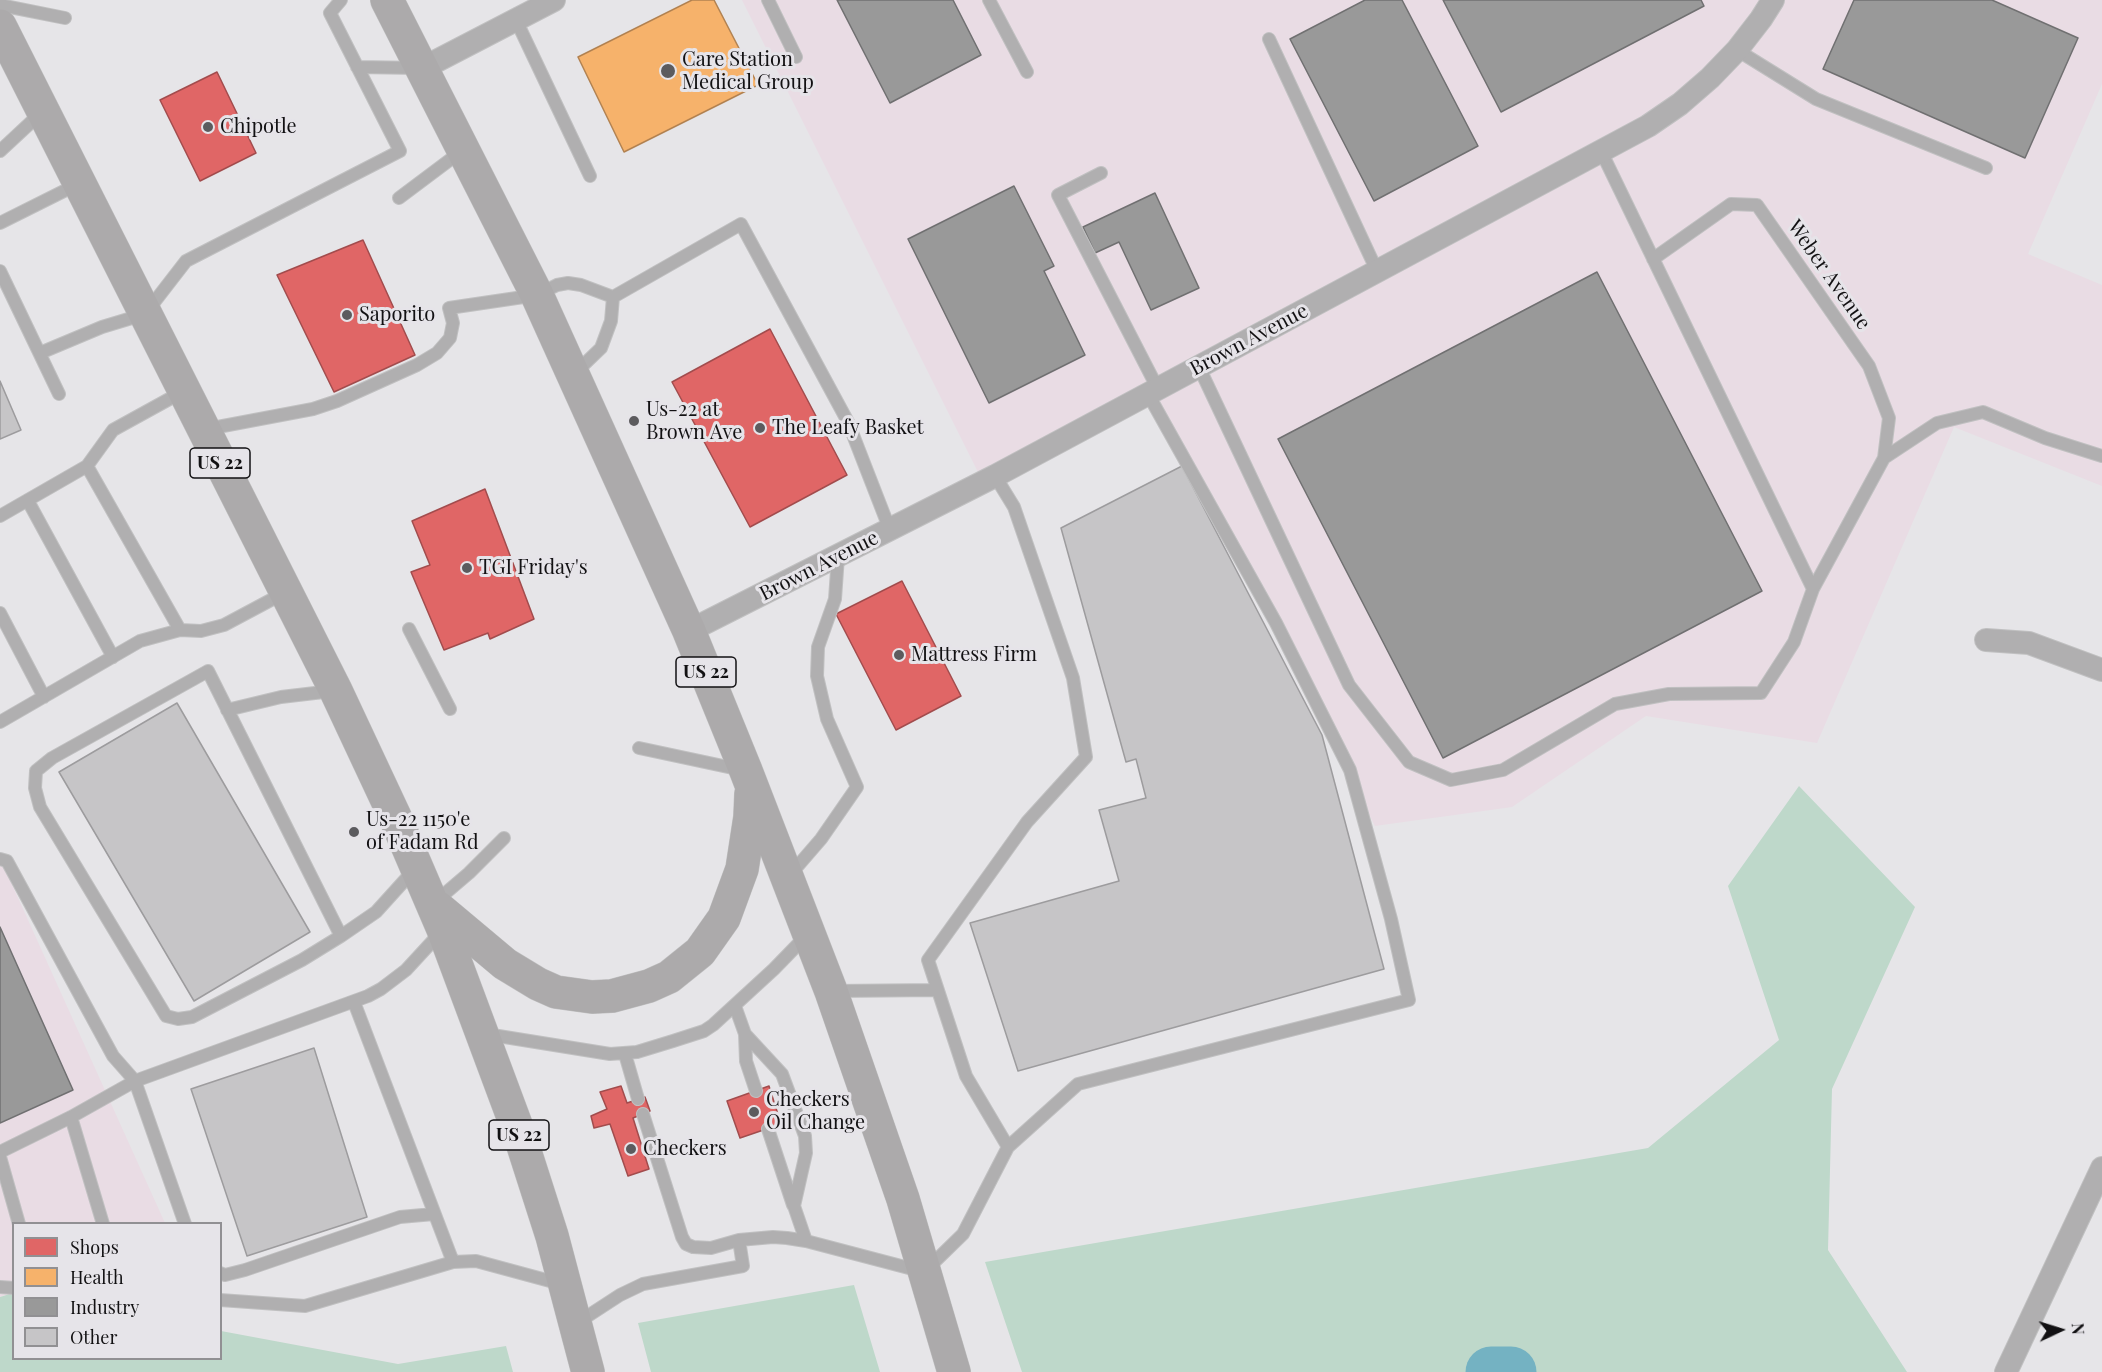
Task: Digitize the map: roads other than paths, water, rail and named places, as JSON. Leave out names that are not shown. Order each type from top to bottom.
[{"type":"highway","name":"US 22","points":[[387,0],[537,295],[689,631],[788,877],[831,991],[903,1199],[954,1372]]},
{"type":"highway","name":"US 22","points":[[0,26],[336,691],[438,916],[536,1182],[588,1372]]},
{"type":"highway","points":[[438,916],[505,964],[556,992],[592,997],[612,996],[649,986],[669,977],[693,959],[713,937],[724,918],[739,876],[747,843],[750,817],[748,777]]},
{"type":"street","points":[[423,68],[554,0]]},
{"type":"street","name":"Brown Avenue","points":[[689,631],[995,476],[1648,126],[1680,104],[1710,78],[1737,50],[1773,0]]},
{"type":"street","points":[[1986,640],[2029,643],[2102,670]]},
{"type":"street","points":[[2007,1371],[2102,1168]]},
{"type":"lane","points":[[40,353],[102,327],[145,314],[186,261],[400,151],[330,13],[341,0]]},
{"type":"lane","points":[[768,0],[796,57]]},
{"type":"lane","points":[[989,0],[1027,72]]},
{"type":"lane","points":[[0,5],[65,18]]},
{"type":"lane","points":[[516,20],[590,176]]},
{"type":"lane","points":[[1269,39],[1377,271]]},
{"type":"lane","points":[[1737,50],[1816,99],[1986,168]]},
{"type":"lane","points":[[357,67],[423,68]]},
{"type":"lane","points":[[0,151],[43,111]]},
{"type":"lane","points":[[399,198],[464,149]]},
{"type":"lane","points":[[1601,151],[1813,589]]},
{"type":"lane","points":[[643,1114],[686,1244],[702,1248],[739,1240],[773,1237],[806,1241],[924,1272],[963,1234],[1008,1147],[1078,1084],[1408,1000],[1390,919],[1350,770],[1153,391],[1058,195],[1101,173]]},
{"type":"lane","points":[[0,224],[79,184]]},
{"type":"lane","name":"Weber Avenue","points":[[1653,259],[1731,204],[1757,205],[1869,366],[1889,418],[1884,458]]},
{"type":"lane","points":[[613,297],[741,224],[848,422],[890,530]]},
{"type":"lane","points":[[0,271],[59,394]]},
{"type":"lane","points":[[203,430],[313,409],[337,401],[417,364],[436,353],[450,338],[453,323],[449,308],[537,295],[557,285],[568,284],[581,285],[613,297]]},
{"type":"lane","points":[[573,374],[601,348],[611,321],[613,297]]},
{"type":"lane","points":[[1199,367],[1349,685],[1409,762],[1451,780],[1503,770],[1614,704],[1669,694],[1761,693],[1794,642],[1813,589],[1884,458],[1936,423],[1983,412],[2045,438],[2102,456]]},
{"type":"lane","points":[[0,516],[87,466],[113,430],[184,391]]},
{"type":"lane","points":[[87,466],[180,630]]},
{"type":"lane","points":[[995,476],[1014,507],[1073,678],[1086,757],[1027,822],[928,960],[966,1076],[1008,1147]]},
{"type":"lane","points":[[28,501],[113,657]]},
{"type":"lane","points":[[788,877],[821,839],[857,787],[827,718],[816,676],[818,647],[835,599],[838,556]]},
{"type":"lane","points":[[0,722],[140,641],[180,630],[201,631],[224,626],[285,592]]},
{"type":"lane","points":[[0,613],[44,697]]},
{"type":"lane","points":[[409,630],[450,709]]},
{"type":"lane","points":[[341,936],[208,671],[52,758],[36,771],[34,788],[40,807],[165,1016],[178,1019],[192,1017],[302,960],[341,936],[376,912],[416,867]]},
{"type":"lane","points":[[227,710],[281,698],[336,691]]},
{"type":"lane","points":[[639,748],[748,777]]},
{"type":"lane","points":[[0,1152],[71,1117],[135,1081],[354,1002],[381,989],[394,980],[438,916],[451,890],[504,838]]},
{"type":"lane","points":[[0,860],[7,861],[113,1056],[135,1081],[183,1222]]},
{"type":"lane","points":[[482,1033],[595,1052],[625,1054],[673,1041],[704,1031],[735,1006],[809,933]]},
{"type":"lane","points":[[831,991],[938,990]]},
{"type":"lane","points":[[354,1002],[453,1262]]},
{"type":"lane","points":[[735,1006],[745,1034],[746,1061],[756,1091]]},
{"type":"lane","points":[[745,1034],[782,1074],[804,1136],[806,1153],[794,1206]]},
{"type":"lane","points":[[625,1054],[638,1099]]},
{"type":"lane","points":[[71,1117],[102,1222]]},
{"type":"lane","points":[[768,1129],[806,1241]]},
{"type":"lane","points":[[0,1157],[18,1222]]},
{"type":"lane","points":[[222,1274],[244,1270],[400,1217],[434,1214]]},
{"type":"lane","points":[[576,1324],[620,1295],[643,1284],[743,1266],[739,1240]]},
{"type":"lane","points":[[222,1300],[305,1306],[453,1262],[476,1262],[566,1286]]},
{"type":"waterway","points":[[1491,1372],[1511,1372]]},
{"type":"place","name":"Care Station Medical Group","points":[[668,71]]},
{"type":"place","name":"Chipotle","points":[[208,127]]},
{"type":"place","name":"Saporito","points":[[347,315]]},
{"type":"place","name":"Us-22 at Brown Ave","points":[[634,421]]},
{"type":"place","name":"The Leafy Basket","points":[[760,428]]},
{"type":"place","name":"TGI Friday's","points":[[467,568]]},
{"type":"place","name":"Mattress Firm","points":[[899,655]]},
{"type":"place","name":"Us-22 1150'e of Fadam Rd","points":[[354,832]]},
{"type":"place","name":"Checkers Oil Change","points":[[754,1112]]},
{"type":"place","name":"Checkers","points":[[631,1149]]}]
